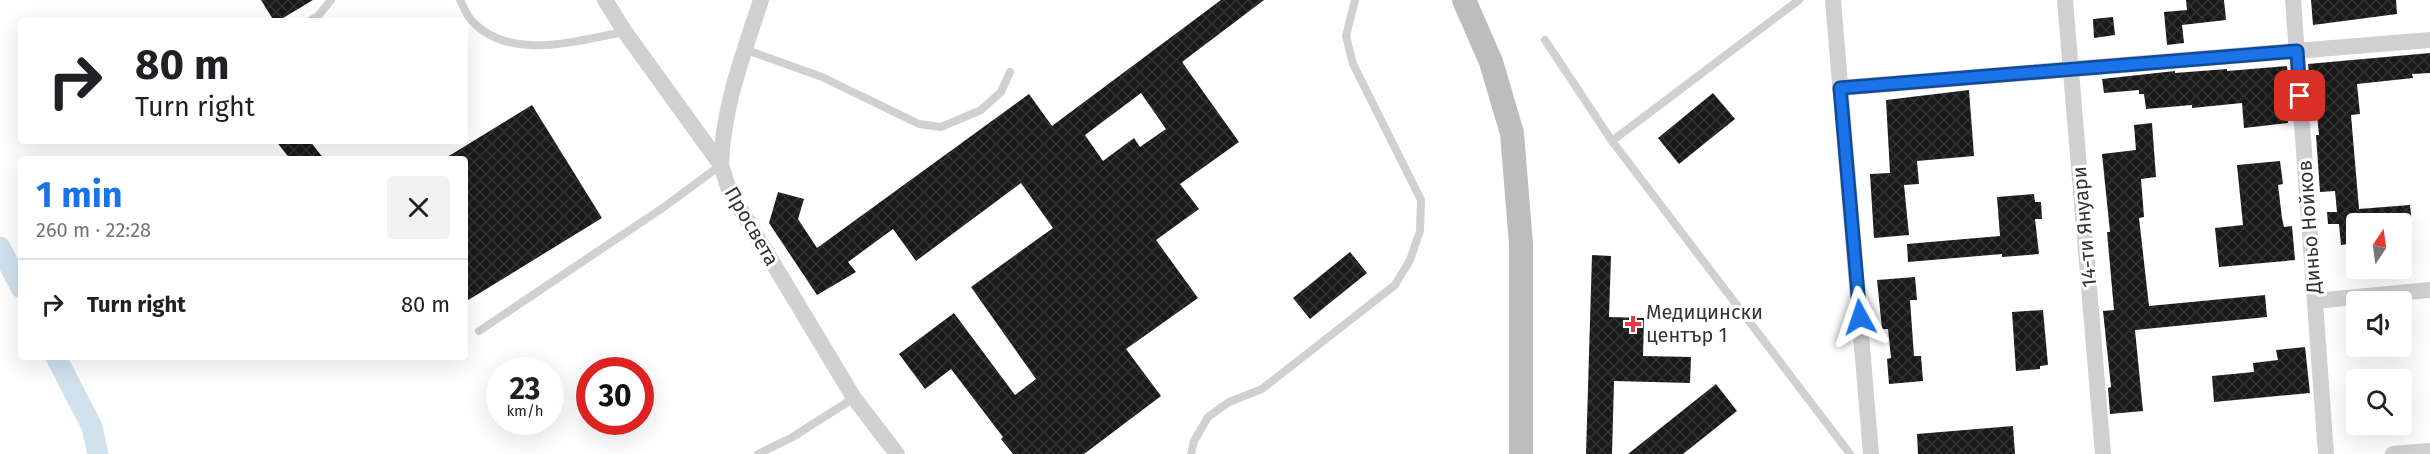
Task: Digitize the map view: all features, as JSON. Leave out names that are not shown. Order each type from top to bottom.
[{"type":"main road","points":[[1464,0],[1491,62],[1512,133],[1521,244],[1521,454]]},
{"type":"street","name":"Просвета","points":[[605,0],[625,32],[721,165],[729,190],[854,398],[897,454]]},
{"type":"street","points":[[721,165],[722,135],[728,103],[761,0]]},
{"type":"street","points":[[1833,0],[1871,454]]},
{"type":"street","name":"14-ти Януари","points":[[2065,0],[2103,454]]},
{"type":"street","name":"Диньо Нойков","points":[[2293,0],[2326,454]]},
{"type":"street","points":[[1840,88],[2430,40]]},
{"type":"street","points":[[2315,301],[2430,290]]},
{"type":"street","points":[[2393,454],[2430,451]]},
{"type":"lane","points":[[315,18],[331,0]]},
{"type":"lane","points":[[460,0],[471,20],[492,35],[511,43],[536,47],[625,32]]},
{"type":"lane","points":[[1191,454],[1194,441],[1208,417],[1228,402],[1262,389],[1395,285],[1410,260],[1420,231],[1421,200],[1353,64],[1346,36],[1355,0]]},
{"type":"lane","points":[[1612,141],[1799,0]]},
{"type":"lane","points":[[1545,39],[1612,141],[1850,454]]},
{"type":"lane","points":[[744,49],[822,77],[919,124],[941,127],[981,110],[1001,92],[1010,72]]},
{"type":"lane","points":[[479,331],[664,207],[721,165]]},
{"type":"lane","points":[[758,454],[791,438],[854,398]]},
{"type":"building","points":[[261,0],[313,0],[283,18],[272,18]]},
{"type":"building","points":[[1221,0],[1264,0],[1182,62],[1239,142],[1180,184],[1199,209],[1156,240],[1198,298],[1126,349],[1161,396],[1084,454],[1013,454],[1001,439],[1003,437],[951,369],[925,389],[899,354],[954,313],[1015,395],[1036,379],[971,287],[1053,228],[1021,183],[916,261],[893,229],[848,262],[856,272],[817,295],[769,223],[778,192],[804,199],[798,219],[817,248],[1029,94],[1052,126]],"holes":[[[1141,93],[1166,129],[1140,147],[1134,138],[1103,161],[1085,135]]]},
{"type":"building","points":[[2186,0],[2224,0],[2226,20],[2182,25],[2184,43],[2167,45],[2164,12],[2187,10]]},
{"type":"building","points":[[2311,0],[2396,0],[2397,14],[2313,25]]},
{"type":"building","points":[[2113,17],[2115,35],[2094,38],[2093,19]]},
{"type":"building","points":[[2430,53],[2430,73],[2412,74],[2413,78],[2357,84],[2360,114],[2351,115],[2359,209],[2410,205],[2411,213],[2346,213],[2346,244],[2341,245],[2339,224],[2328,224],[2327,212],[2337,212],[2335,191],[2320,192],[2316,135],[2319,135],[2314,84],[2310,85],[2308,64]]},
{"type":"building","points":[[2287,66],[2289,87],[2285,87],[2288,123],[2244,128],[2242,103],[2192,108],[2192,105],[2146,109],[2144,94],[2139,94],[2139,90],[2104,93],[2102,79],[2175,71],[2175,73],[2227,69],[2227,71]]},
{"type":"building","points":[[1969,90],[1974,156],[1917,161],[1919,184],[1904,185],[1909,235],[1874,238],[1870,174],[1890,173],[1886,100]]},
{"type":"building","points":[[1713,93],[1735,119],[1679,164],[1658,138]]},
{"type":"building","points":[[532,105],[602,218],[468,300],[468,156],[449,156]]},
{"type":"building","points":[[2152,123],[2156,177],[2141,179],[2144,217],[2139,218],[2149,306],[2265,295],[2267,317],[2135,330],[2143,411],[2110,414],[2108,388],[2111,387],[2103,311],[2114,310],[2107,232],[2110,232],[2102,154],[2136,150],[2134,125]]},
{"type":"building","points":[[278,144],[312,144],[322,156],[288,156]]},
{"type":"building","points":[[2280,161],[2283,184],[2278,185],[2282,218],[2284,227],[2292,226],[2295,260],[2219,267],[2215,228],[2243,225],[2237,165]]},
{"type":"building","points":[[2034,194],[2035,202],[2041,202],[2042,219],[2035,219],[2039,254],[2002,257],[2002,254],[1908,262],[1907,244],[2000,236],[1997,197]]},
{"type":"building","points":[[1350,252],[1367,273],[1310,319],[1293,298]]},
{"type":"building","points":[[1592,255],[1611,256],[1609,317],[1644,318],[1643,356],[1691,357],[1690,383],[1614,381],[1612,454],[1586,454]]},
{"type":"building","points":[[1915,277],[1917,300],[1910,300],[1914,356],[1921,356],[1923,381],[1889,384],[1887,359],[1891,358],[1888,329],[1882,329],[1877,280]]},
{"type":"building","points":[[2043,310],[2048,365],[2040,366],[2040,369],[2016,371],[2012,312]]},
{"type":"building","points":[[2305,347],[2310,393],[2214,402],[2212,376],[2254,372],[2253,363],[2278,360],[2276,350]]},
{"type":"building","points":[[1716,384],[1737,411],[1683,454],[1628,454]]},
{"type":"building","points":[[2013,426],[2015,454],[1918,454],[1917,434]]},
{"type":"waterway","points":[[0,247],[18,282]]},
{"type":"waterway","points":[[58,360],[92,427],[98,454]]},
{"type":"place","name":"Медицински център 1","points":[[1633,324]]},
{"type":"route","points":[[1860,317],[1840,88],[2297,51],[2300,96]]}]
